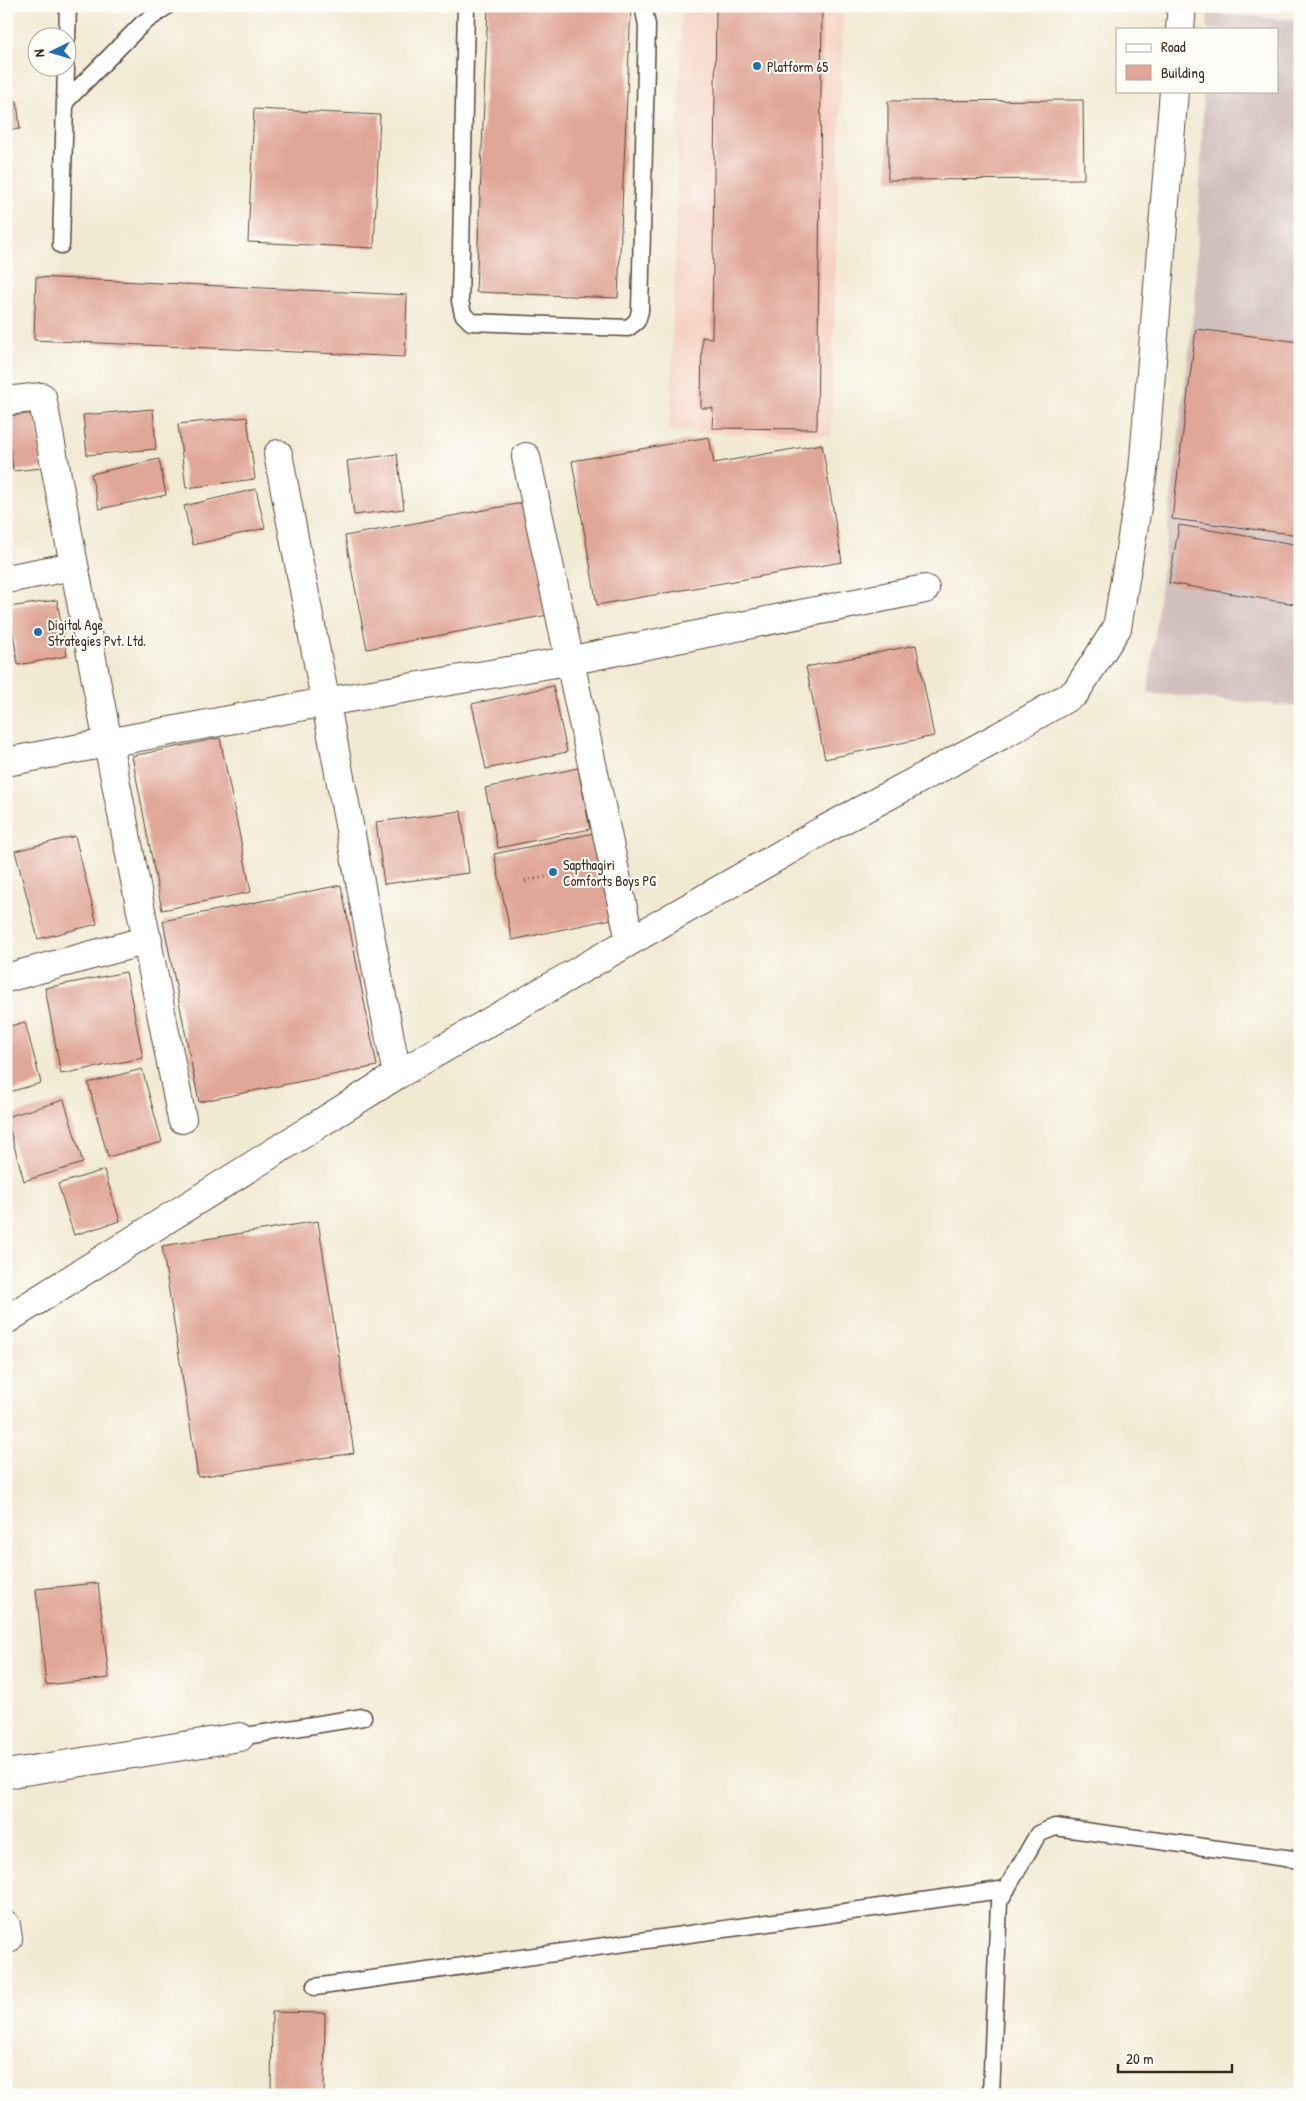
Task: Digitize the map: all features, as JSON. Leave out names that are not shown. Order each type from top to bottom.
[{"type":"street","points":[[1180,28],[1182,6]]},
{"type":"street","points":[[6,1320],[397,1075],[822,831],[1000,736],[1075,693],[1117,628],[1143,472],[1174,92]]},
{"type":"street","points":[[6,401],[42,397],[182,1119]]},
{"type":"street","points":[[278,454],[397,1075]]},
{"type":"street","points":[[526,457],[568,661],[630,941]]},
{"type":"street","points":[[6,579],[74,566]]},
{"type":"street","points":[[6,762],[325,702],[568,661],[925,589]]},
{"type":"street","points":[[6,978],[148,940]]},
{"type":"street","points":[[6,1774],[240,1737]]},
{"type":"lane","points":[[67,28],[68,6]]},
{"type":"lane","points":[[65,102],[142,24],[167,6]]},
{"type":"lane","points":[[466,6],[460,301],[463,314],[471,322],[628,328],[637,321],[640,311],[647,25],[643,6]]},
{"type":"lane","points":[[61,245],[66,78]]},
{"type":"lane","points":[[240,1737],[363,1717]]},
{"type":"lane","points":[[991,2095],[999,1902],[1038,1834],[1055,1827],[1300,1860]]},
{"type":"lane","points":[[316,1987],[1007,1889]]},
{"type":"path","points":[[525,881],[555,876]]},
{"type":"shaded area","points":[[682,6],[843,6],[831,436],[670,432]]},
{"type":"shaded area","points":[[1208,14],[1300,20],[1300,707],[1148,693],[1195,299],[1204,92],[1278,92],[1278,28],[1207,28]]},
{"type":"building","points":[[488,6],[631,6],[618,298],[476,292]]},
{"type":"building","points":[[716,6],[822,6],[817,429],[712,428],[713,408],[701,408],[702,337],[712,338]]},
{"type":"building","points":[[1083,100],[1084,179],[888,180],[888,101]]},
{"type":"building","points":[[17,101],[20,129],[6,130],[6,102]]},
{"type":"building","points":[[254,109],[380,115],[374,248],[248,242]]},
{"type":"building","points":[[36,277],[407,295],[405,357],[34,340]]},
{"type":"building","points":[[1196,329],[1300,342],[1300,535],[1172,519]]},
{"type":"building","points":[[153,409],[156,449],[87,455],[83,415]]},
{"type":"building","points":[[36,413],[42,468],[13,471],[7,416]]},
{"type":"building","points":[[247,417],[255,479],[186,488],[178,424]]},
{"type":"building","points":[[709,437],[714,463],[822,444],[842,562],[597,605],[572,461]]},
{"type":"building","points":[[397,454],[404,509],[354,515],[347,461]]},
{"type":"building","points":[[159,459],[166,495],[99,509],[91,474]]},
{"type":"building","points":[[256,489],[265,528],[193,545],[184,506]]},
{"type":"building","points":[[527,502],[548,615],[367,649],[345,536]]},
{"type":"building","points":[[1179,525],[1300,545],[1300,605],[1169,583]]},
{"type":"building","name":"Digital Age Strategies Pvt. Ltd.","points":[[57,600],[67,656],[18,665],[9,607]]},
{"type":"building","points":[[916,645],[934,736],[825,759],[806,667]]},
{"type":"building","points":[[553,686],[567,752],[486,769],[472,704]]},
{"type":"building","points":[[220,738],[251,892],[162,910],[132,756]]},
{"type":"building","points":[[578,768],[590,829],[498,848],[485,788]]},
{"type":"building","points":[[461,811],[469,873],[384,884],[376,822]]},
{"type":"building","name":"Sapthagiri Comforts Boys PG","points":[[599,832],[616,918],[512,940],[494,854]]},
{"type":"building","points":[[75,836],[97,924],[38,939],[15,851]]},
{"type":"building","points":[[341,885],[377,1066],[199,1102],[163,921]]},
{"type":"building","points":[[126,972],[143,1058],[61,1074],[45,988]]},
{"type":"building","points":[[25,1022],[41,1083],[6,1093],[6,1027]]},
{"type":"building","points":[[142,1069],[162,1142],[108,1157],[88,1083]]},
{"type":"building","points":[[64,1100],[83,1163],[24,1181],[6,1117]]},
{"type":"building","points":[[104,1170],[120,1221],[74,1235],[58,1184]]},
{"type":"building","points":[[318,1221],[354,1453],[198,1477],[162,1246]]},
{"type":"building","points":[[98,1583],[109,1678],[46,1685],[36,1589]]},
{"type":"building","points":[[272,2012],[325,2013],[324,2095],[271,2095]]},
{"type":"place","name":"Platform 65","points":[[757,66]]},
{"type":"place","name":"Digital Age Strategies Pvt. Ltd.","points":[[38,632]]},
{"type":"place","name":"Sapthagiri Comforts Boys PG","points":[[553,872]]}]
